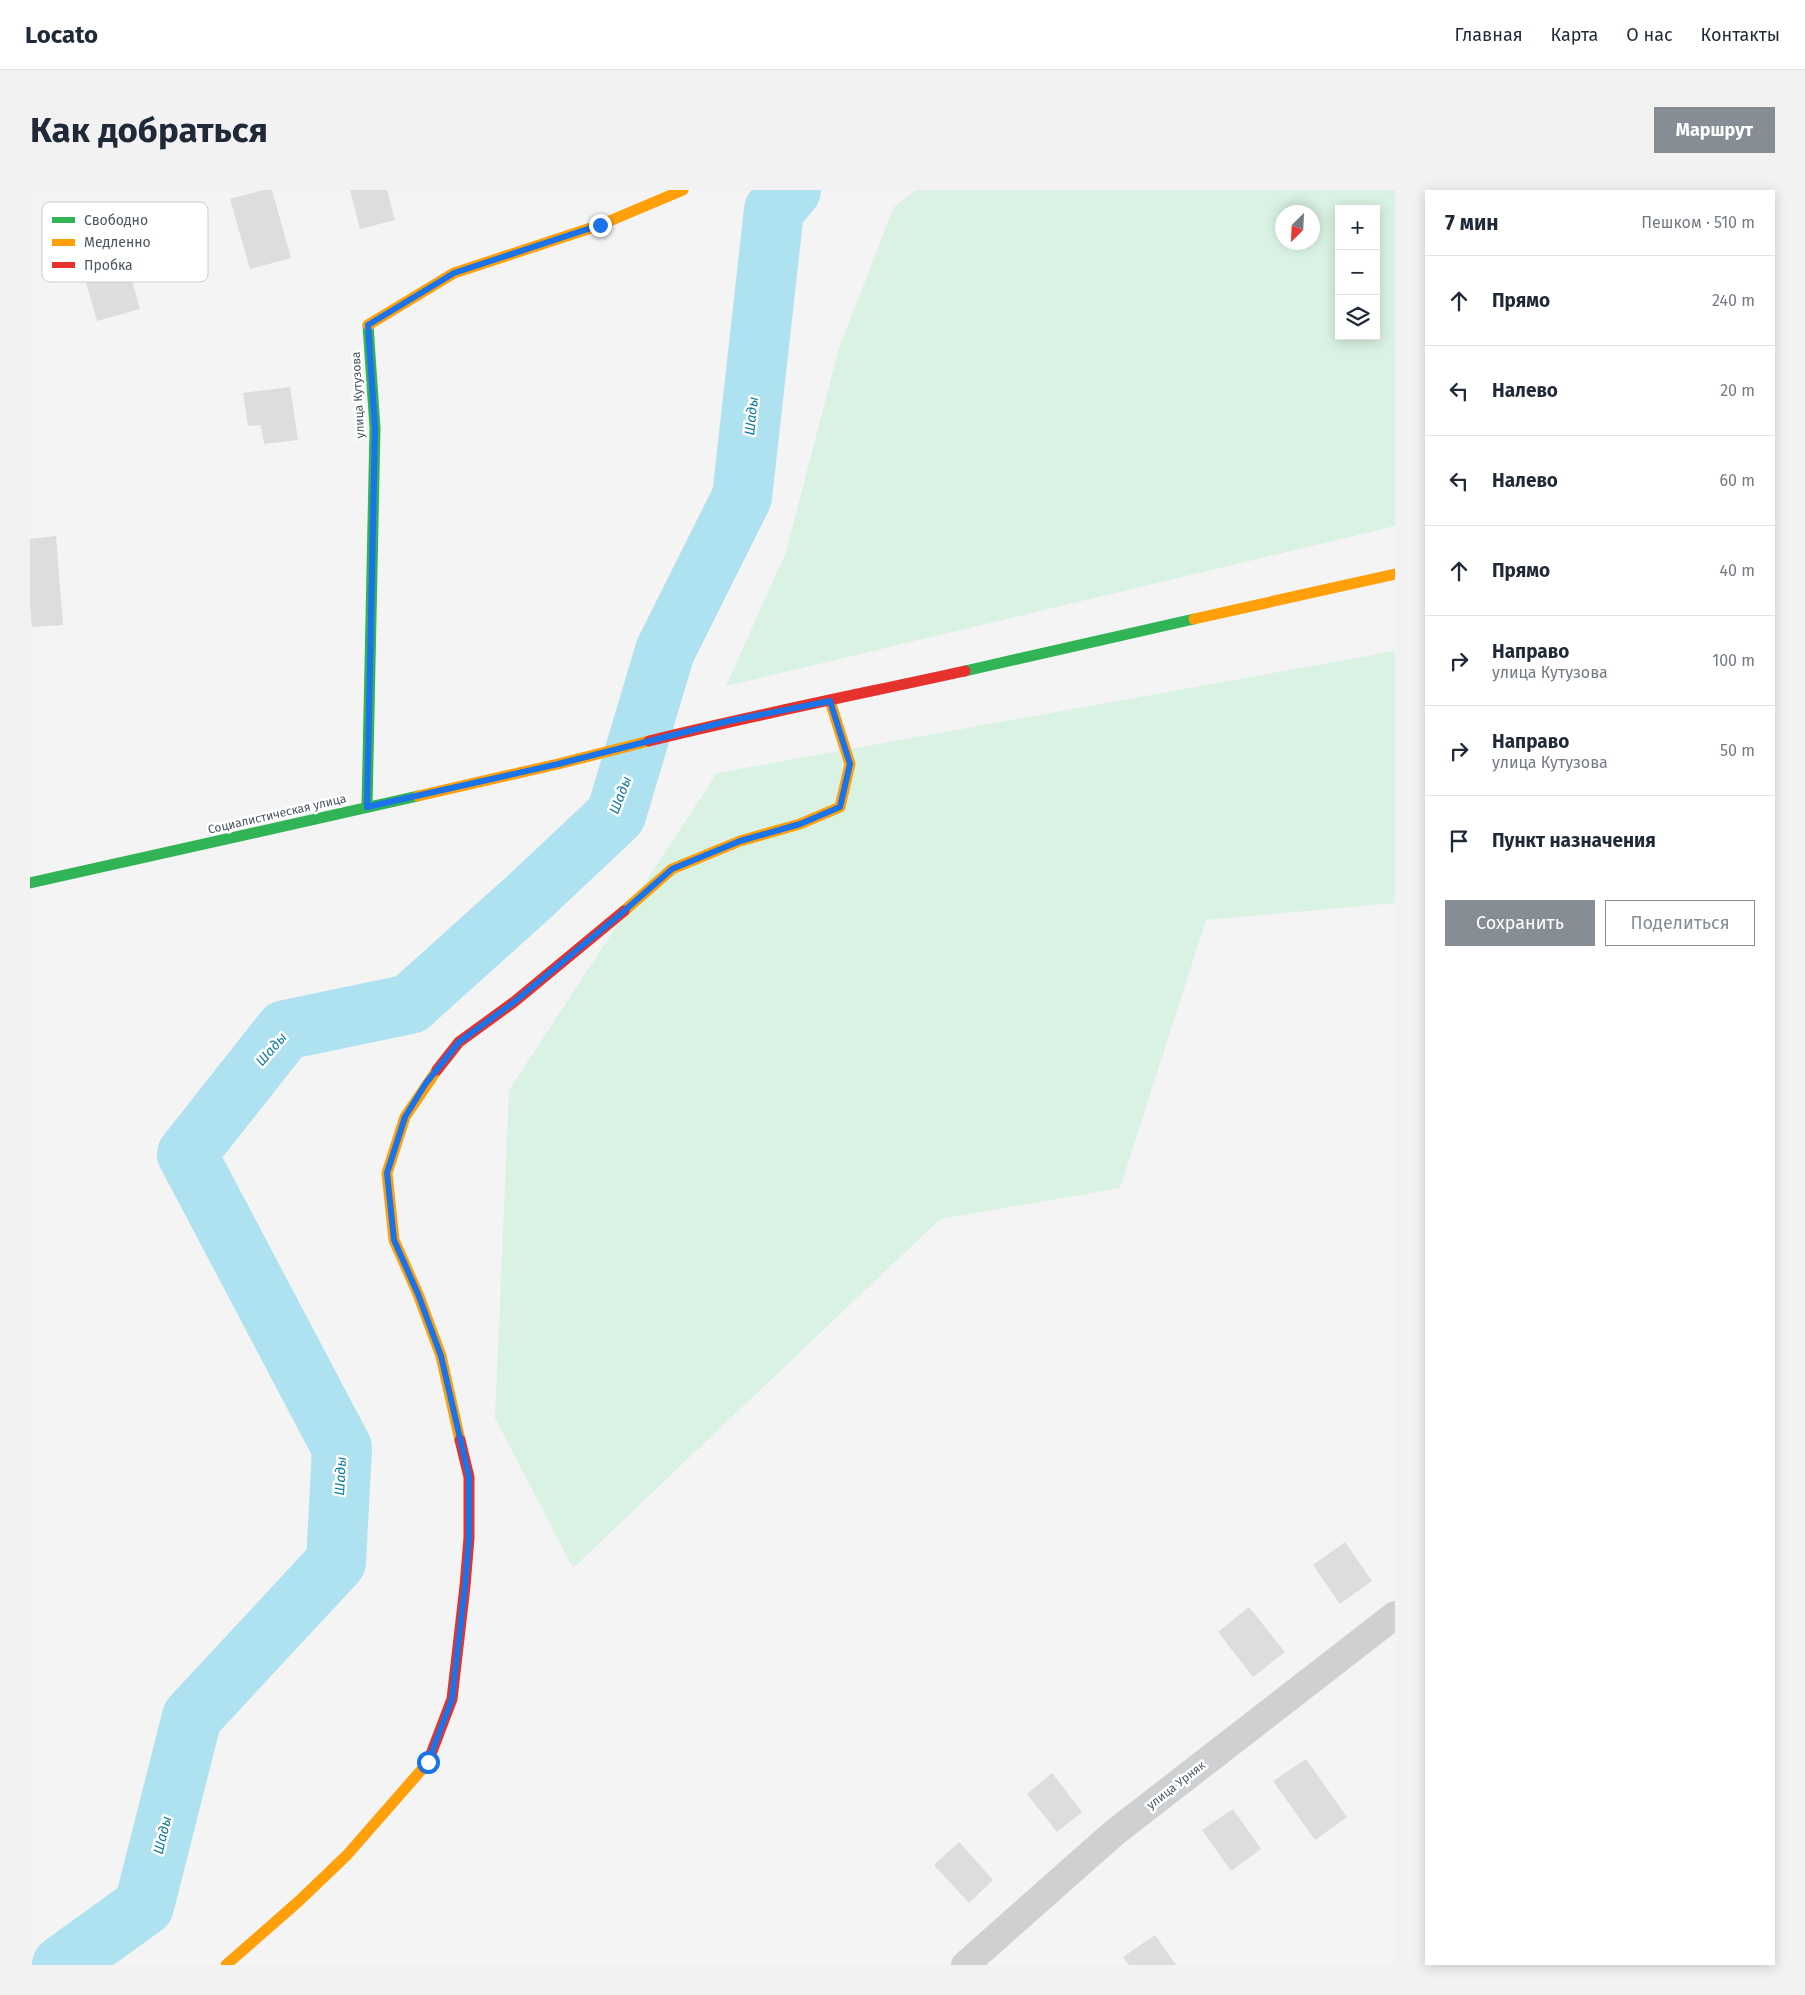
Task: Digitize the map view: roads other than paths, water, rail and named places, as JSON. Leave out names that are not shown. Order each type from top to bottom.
[{"type":"street","name":"улица Кутузова","points":[[367,807],[375,428],[368,325],[454,273],[600,225],[683,190]]},
{"type":"street","name":"Социалистическая улица","points":[[30,883],[558,764],[729,721],[830,701],[1395,574]]},
{"type":"street","points":[[226,1965],[299,1901],[347,1855],[428,1762],[452,1699],[469,1538],[469,1477],[441,1356],[418,1294],[394,1240],[387,1173],[405,1117],[426,1083],[459,1042],[514,1002],[672,869],[740,841],[800,824],[840,807],[850,764],[830,701]]},
{"type":"street","name":"улица Урняк","points":[[965,1965],[1114,1833],[1395,1615]]},
{"type":"waterway","name":"Шады","points":[[62,1965],[144,1906],[192,1717],[336,1562],[342,1448],[187,1154],[285,1030],[410,1004],[530,896],[616,815],[665,651],[742,497],[774,210],[791,190]]}]
